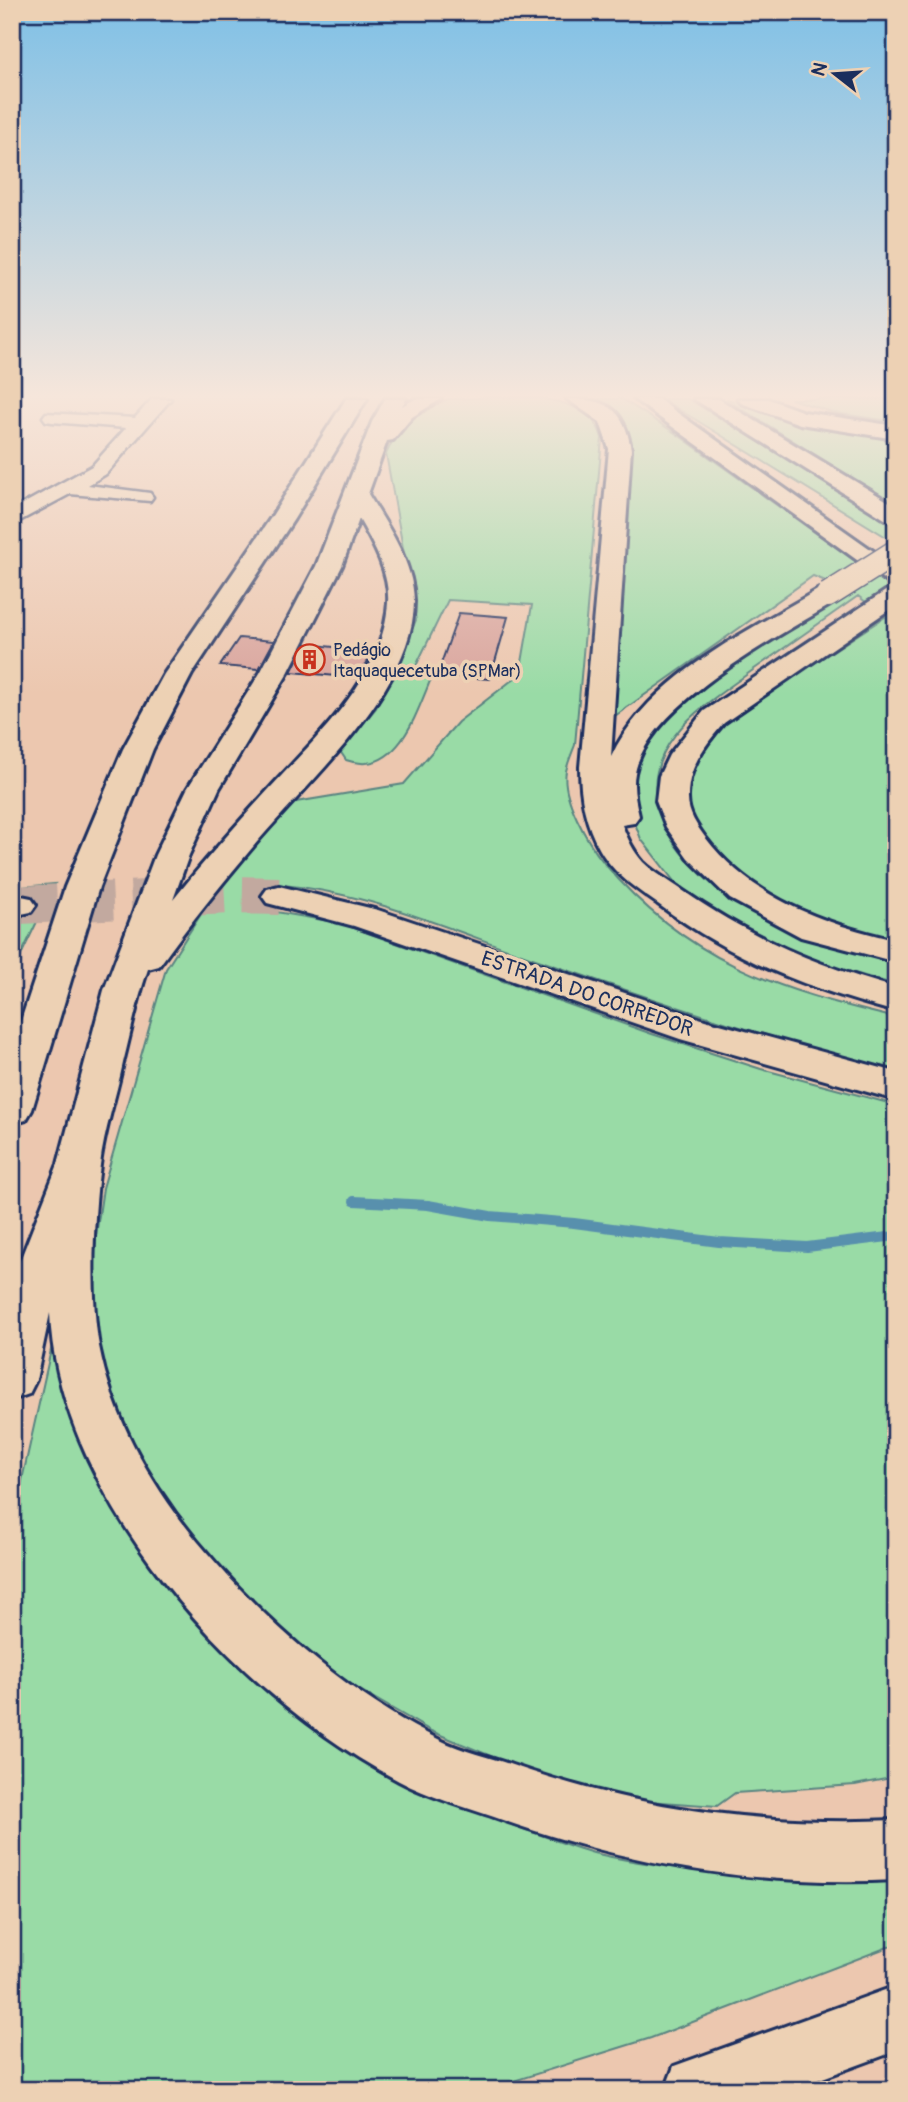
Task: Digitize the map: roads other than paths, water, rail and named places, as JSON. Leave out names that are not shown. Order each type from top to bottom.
[{"type":"main road","points":[[217,613],[280,497]]},
{"type":"main road","points":[[12,1110],[82,887],[143,740],[178,674],[296,497]]},
{"type":"main road","points":[[12,1380],[35,1280],[79,1164],[122,990],[172,855],[204,789],[301,623],[329,566],[355,497]]},
{"type":"main road","points":[[122,990],[205,881],[339,734],[362,704],[387,652],[398,621],[401,600],[398,583],[368,497]]},
{"type":"main road","points":[[616,497],[595,767],[596,792],[616,849],[633,871],[714,927],[774,960],[822,979],[896,1000]]},
{"type":"main road","points":[[785,497],[896,579]]},
{"type":"main road","points":[[676,899],[639,855],[624,820],[618,793],[621,768],[633,741],[645,723],[695,680],[896,554],[804,497]]},
{"type":"main road","points":[[864,497],[896,516]]},
{"type":"main road","points":[[896,593],[714,717],[695,737],[681,759],[673,780],[672,804],[682,828],[701,855],[751,898],[816,930],[896,951]]},
{"type":"main road","points":[[12,1035],[53,934],[82,887]]},
{"type":"main road","name":"ESTRADA DO CORREDOR","points":[[279,896],[366,918],[693,1030],[896,1086]]},
{"type":"main road","points":[[79,1164],[74,1252],[74,1333],[90,1400],[116,1462],[149,1521],[190,1576],[255,1642],[328,1701],[418,1760],[526,1800],[633,1832],[727,1847],[847,1854],[896,1850]]},
{"type":"main road","points":[[698,2090],[896,2018]]},
{"type":"street","points":[[12,519],[50,497]]},
{"type":"waterway","points":[[354,1201],[428,1205],[490,1216],[574,1223],[719,1242],[807,1247],[896,1236]]},
{"type":"tunnel","points":[[19,905],[229,895],[279,896]]},
{"type":"place","name":"Pedágio Itaquaquecetuba (SPMar)","points":[[310,660]]}]
